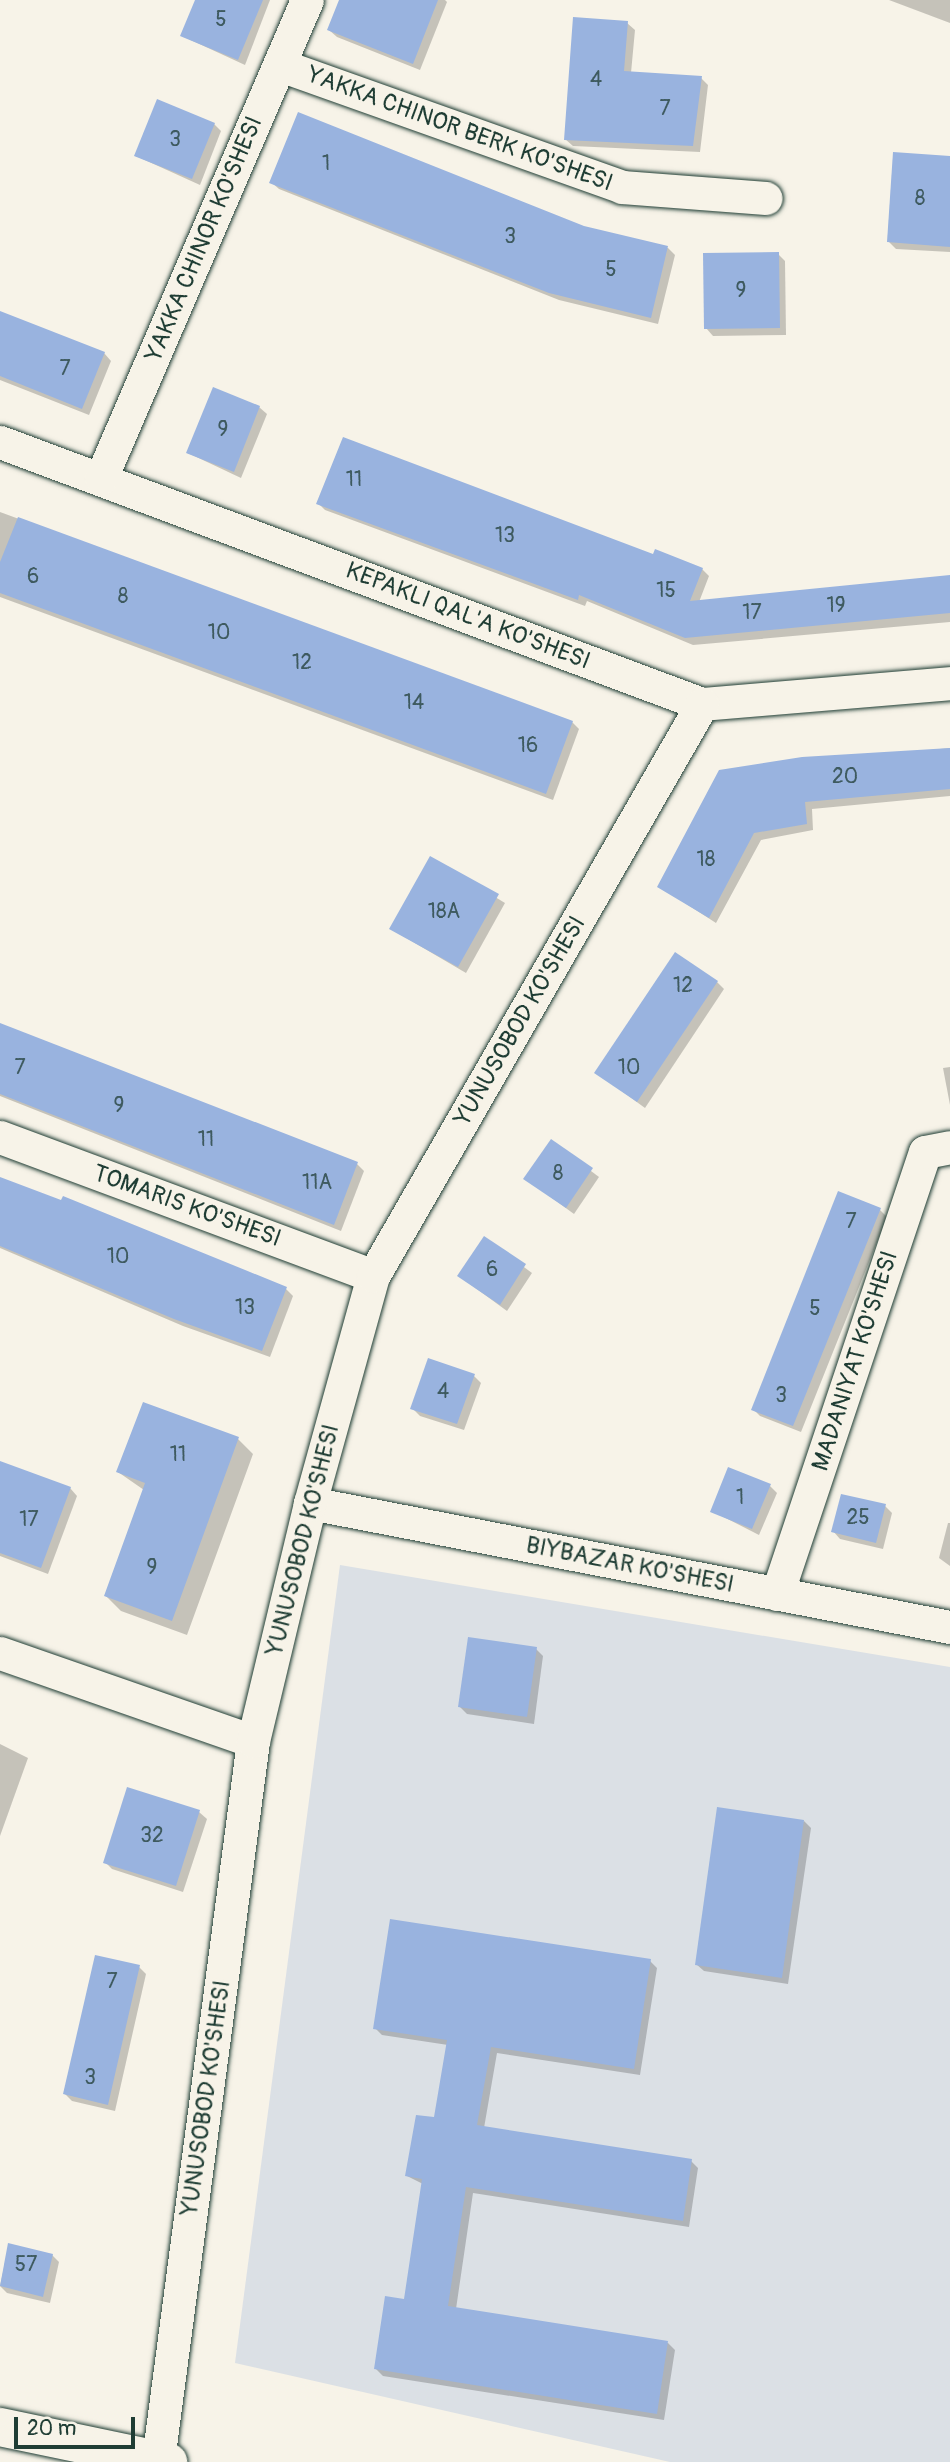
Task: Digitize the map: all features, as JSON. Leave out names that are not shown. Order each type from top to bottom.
[{"type":"street","name":"YAKKA CHINOR KO'SHESI","points":[[101,478],[307,0]]},
{"type":"street","name":"YAKKA CHINOR BERK KO'SHESI","points":[[280,65],[622,187],[766,198]]},
{"type":"street","name":"KEPAKLI QAL'A KO'SHESI","points":[[0,442],[702,704],[950,683]]},
{"type":"street","name":"YUNUSOBOD KO'SHESI","points":[[163,2461],[253,1741],[310,1503],[373,1276],[702,704]]},
{"type":"street","name":"TOMARIS KO'SHESI","points":[[0,1137],[373,1276]]},
{"type":"street","name":"MADANIYAT KO'SHESI","points":[[777,1594],[925,1152],[950,1147]]},
{"type":"street","name":"BIYBAZAR KO'SHESI","points":[[310,1503],[950,1627]]},
{"type":"street","points":[[0,1653],[253,1741]]},
{"type":"street","points":[[0,2427],[163,2461]]},
{"type":"shaded area","points":[[340,1565],[950,1667],[950,2462],[670,2462],[235,2363]]},
{"type":"building","points":[[195,0],[263,0],[238,60],[180,36]]},
{"type":"building","points":[[339,0],[438,0],[413,64],[327,30]]},
{"type":"building","points":[[573,17],[628,21],[624,71],[702,76],[693,146],[564,140]]},
{"type":"building","points":[[157,99],[215,123],[192,179],[134,156]]},
{"type":"building","points":[[298,112],[584,226],[668,246],[651,318],[549,293],[269,183]]},
{"type":"building","points":[[893,152],[950,156],[950,247],[887,242]]},
{"type":"building","points":[[779,252],[780,328],[704,329],[703,253]]},
{"type":"building","points":[[0,311],[105,352],[82,409],[0,376]]},
{"type":"building","points":[[213,387],[260,406],[234,472],[186,453]]},
{"type":"building","points":[[343,437],[653,554],[655,549],[703,568],[690,601],[950,575],[950,613],[685,638],[579,595],[578,600],[316,504]]},
{"type":"building","points":[[18,517],[573,721],[546,794],[0,593],[0,562]]},
{"type":"building","points":[[950,748],[950,789],[805,802],[807,824],[754,833],[709,918],[657,887],[719,770],[802,757]]},
{"type":"building","points":[[430,856],[499,894],[458,967],[389,929]]},
{"type":"building","points":[[675,952],[718,981],[637,1102],[594,1073]]},
{"type":"building","points":[[0,1023],[358,1162],[334,1225],[0,1094]]},
{"type":"building","points":[[551,1139],[593,1168],[566,1208],[523,1179]]},
{"type":"building","points":[[0,1177],[61,1200],[63,1196],[287,1287],[262,1351],[174,1319],[0,1246]]},
{"type":"building","points":[[838,1191],[881,1208],[793,1426],[751,1410]]},
{"type":"building","points":[[484,1236],[526,1264],[500,1305],[457,1276]]},
{"type":"building","points":[[428,1358],[475,1374],[457,1424],[410,1409]]},
{"type":"building","points":[[143,1402],[239,1437],[172,1621],[104,1596],[145,1483],[116,1472]]},
{"type":"building","points":[[0,1461],[71,1487],[41,1568],[0,1553]]},
{"type":"building","points":[[728,1467],[771,1484],[752,1529],[710,1512]]},
{"type":"building","points":[[841,1494],[886,1504],[876,1543],[831,1532]]},
{"type":"building","points":[[468,1637],[537,1647],[527,1717],[458,1707]]},
{"type":"building","points":[[127,1787],[200,1810],[176,1886],[103,1863]]},
{"type":"building","points":[[717,1807],[804,1820],[782,1978],[695,1965]]},
{"type":"building","points":[[390,1919],[651,1959],[634,2069],[491,2047],[477,2125],[692,2159],[683,2221],[466,2187],[448,2306],[668,2341],[657,2414],[374,2369],[385,2296],[404,2299],[422,2179],[405,2176],[416,2115],[434,2117],[447,2040],[373,2029]]},
{"type":"building","points":[[95,1955],[140,1965],[108,2105],[63,2094]]},
{"type":"building","points":[[8,2243],[53,2254],[43,2297],[0,2286]]}]
